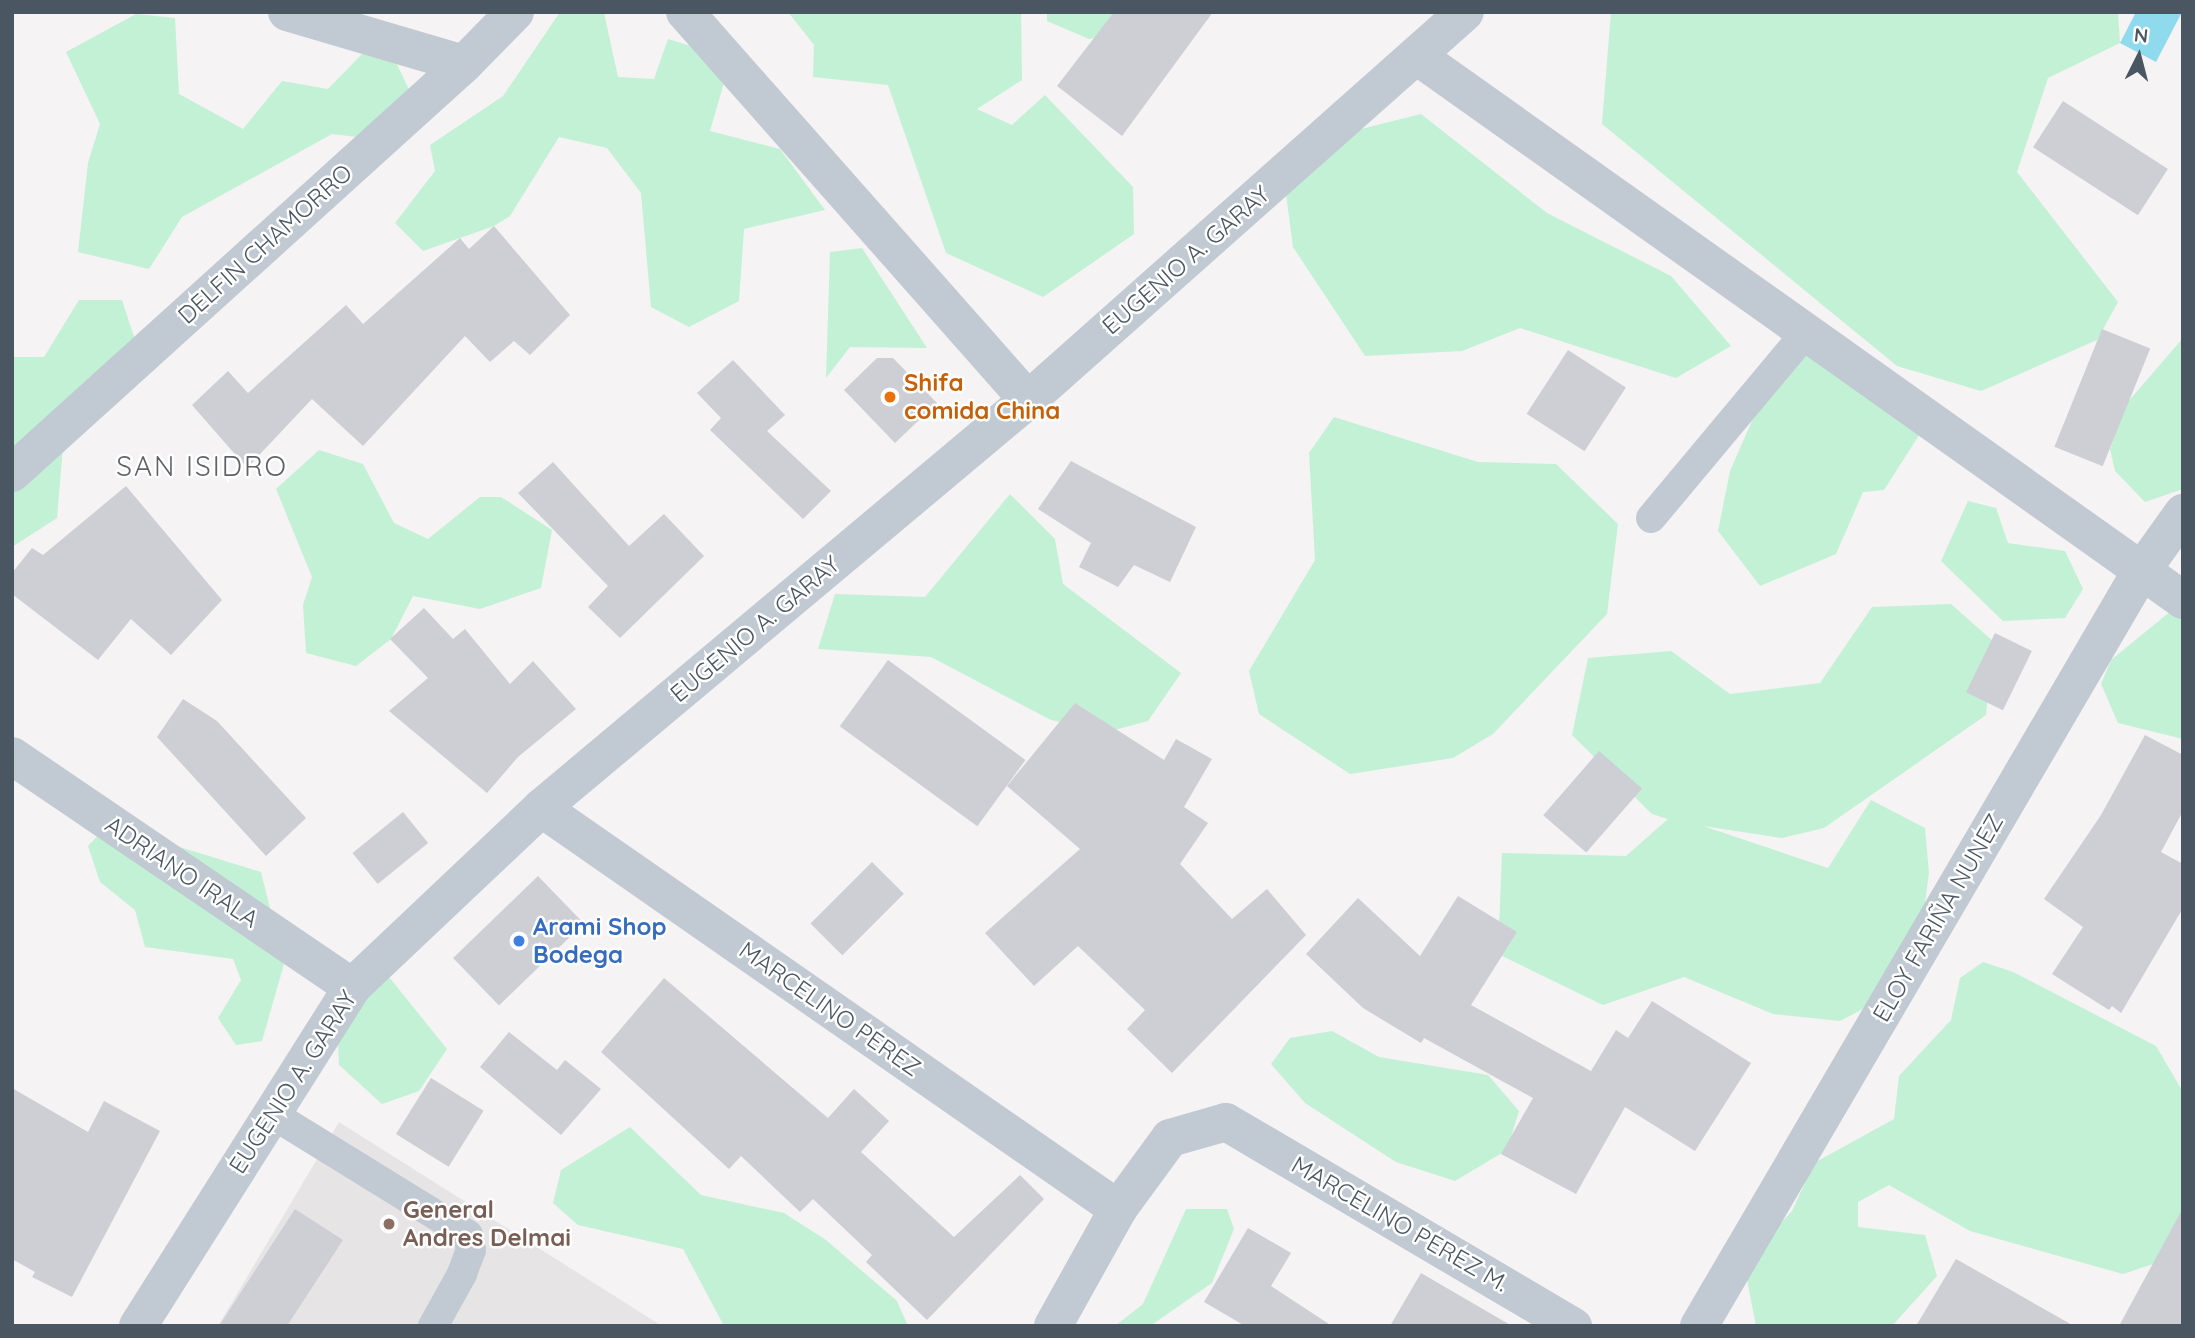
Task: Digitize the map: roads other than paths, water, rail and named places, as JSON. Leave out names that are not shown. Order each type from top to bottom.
[{"type":"street","points":[[287,12],[464,64]]},
{"type":"street","name":"DELFIN CHAMORRO","points":[[12,473],[464,64],[515,12]]},
{"type":"street","points":[[685,12],[1028,400]]},
{"type":"street","name":"EUGENIO A. GARAY","points":[[138,1326],[352,987],[541,808],[1028,400],[1465,12]]},
{"type":"street","points":[[1417,56],[2140,573],[2183,600]]},
{"type":"street","name":"ELOY FARIÑA NUNEZ","points":[[1699,1326],[2140,573],[2183,513]]},
{"type":"street","name":"ADRIANO IRALA","points":[[12,756],[352,987]]},
{"type":"street","name":"MARCELINO PEREZ","points":[[541,808],[1118,1209]]},
{"type":"street","name":"MARCELINO PEREZ M.","points":[[1118,1209],[1171,1138],[1227,1122],[1573,1326]]},
{"type":"street","points":[[1053,1326],[1118,1209]]},
{"type":"lane","points":[[1651,518],[1805,334]]},
{"type":"lane","points":[[272,1115],[468,1235],[471,1250],[462,1274],[433,1326]]},
{"type":"water","points":[[2136,12],[2181,14],[2156,62],[2120,43]]},
{"type":"place","name":"Shifa comida China","points":[[890,397]]},
{"type":"place","name":"Arami Shop Bodega","points":[[519,941]]},
{"type":"place","name":"General Andres Delmai","points":[[389,1224]]},
{"type":"district","name":"SAN ISIDRO","points":[[202,466]]}]
